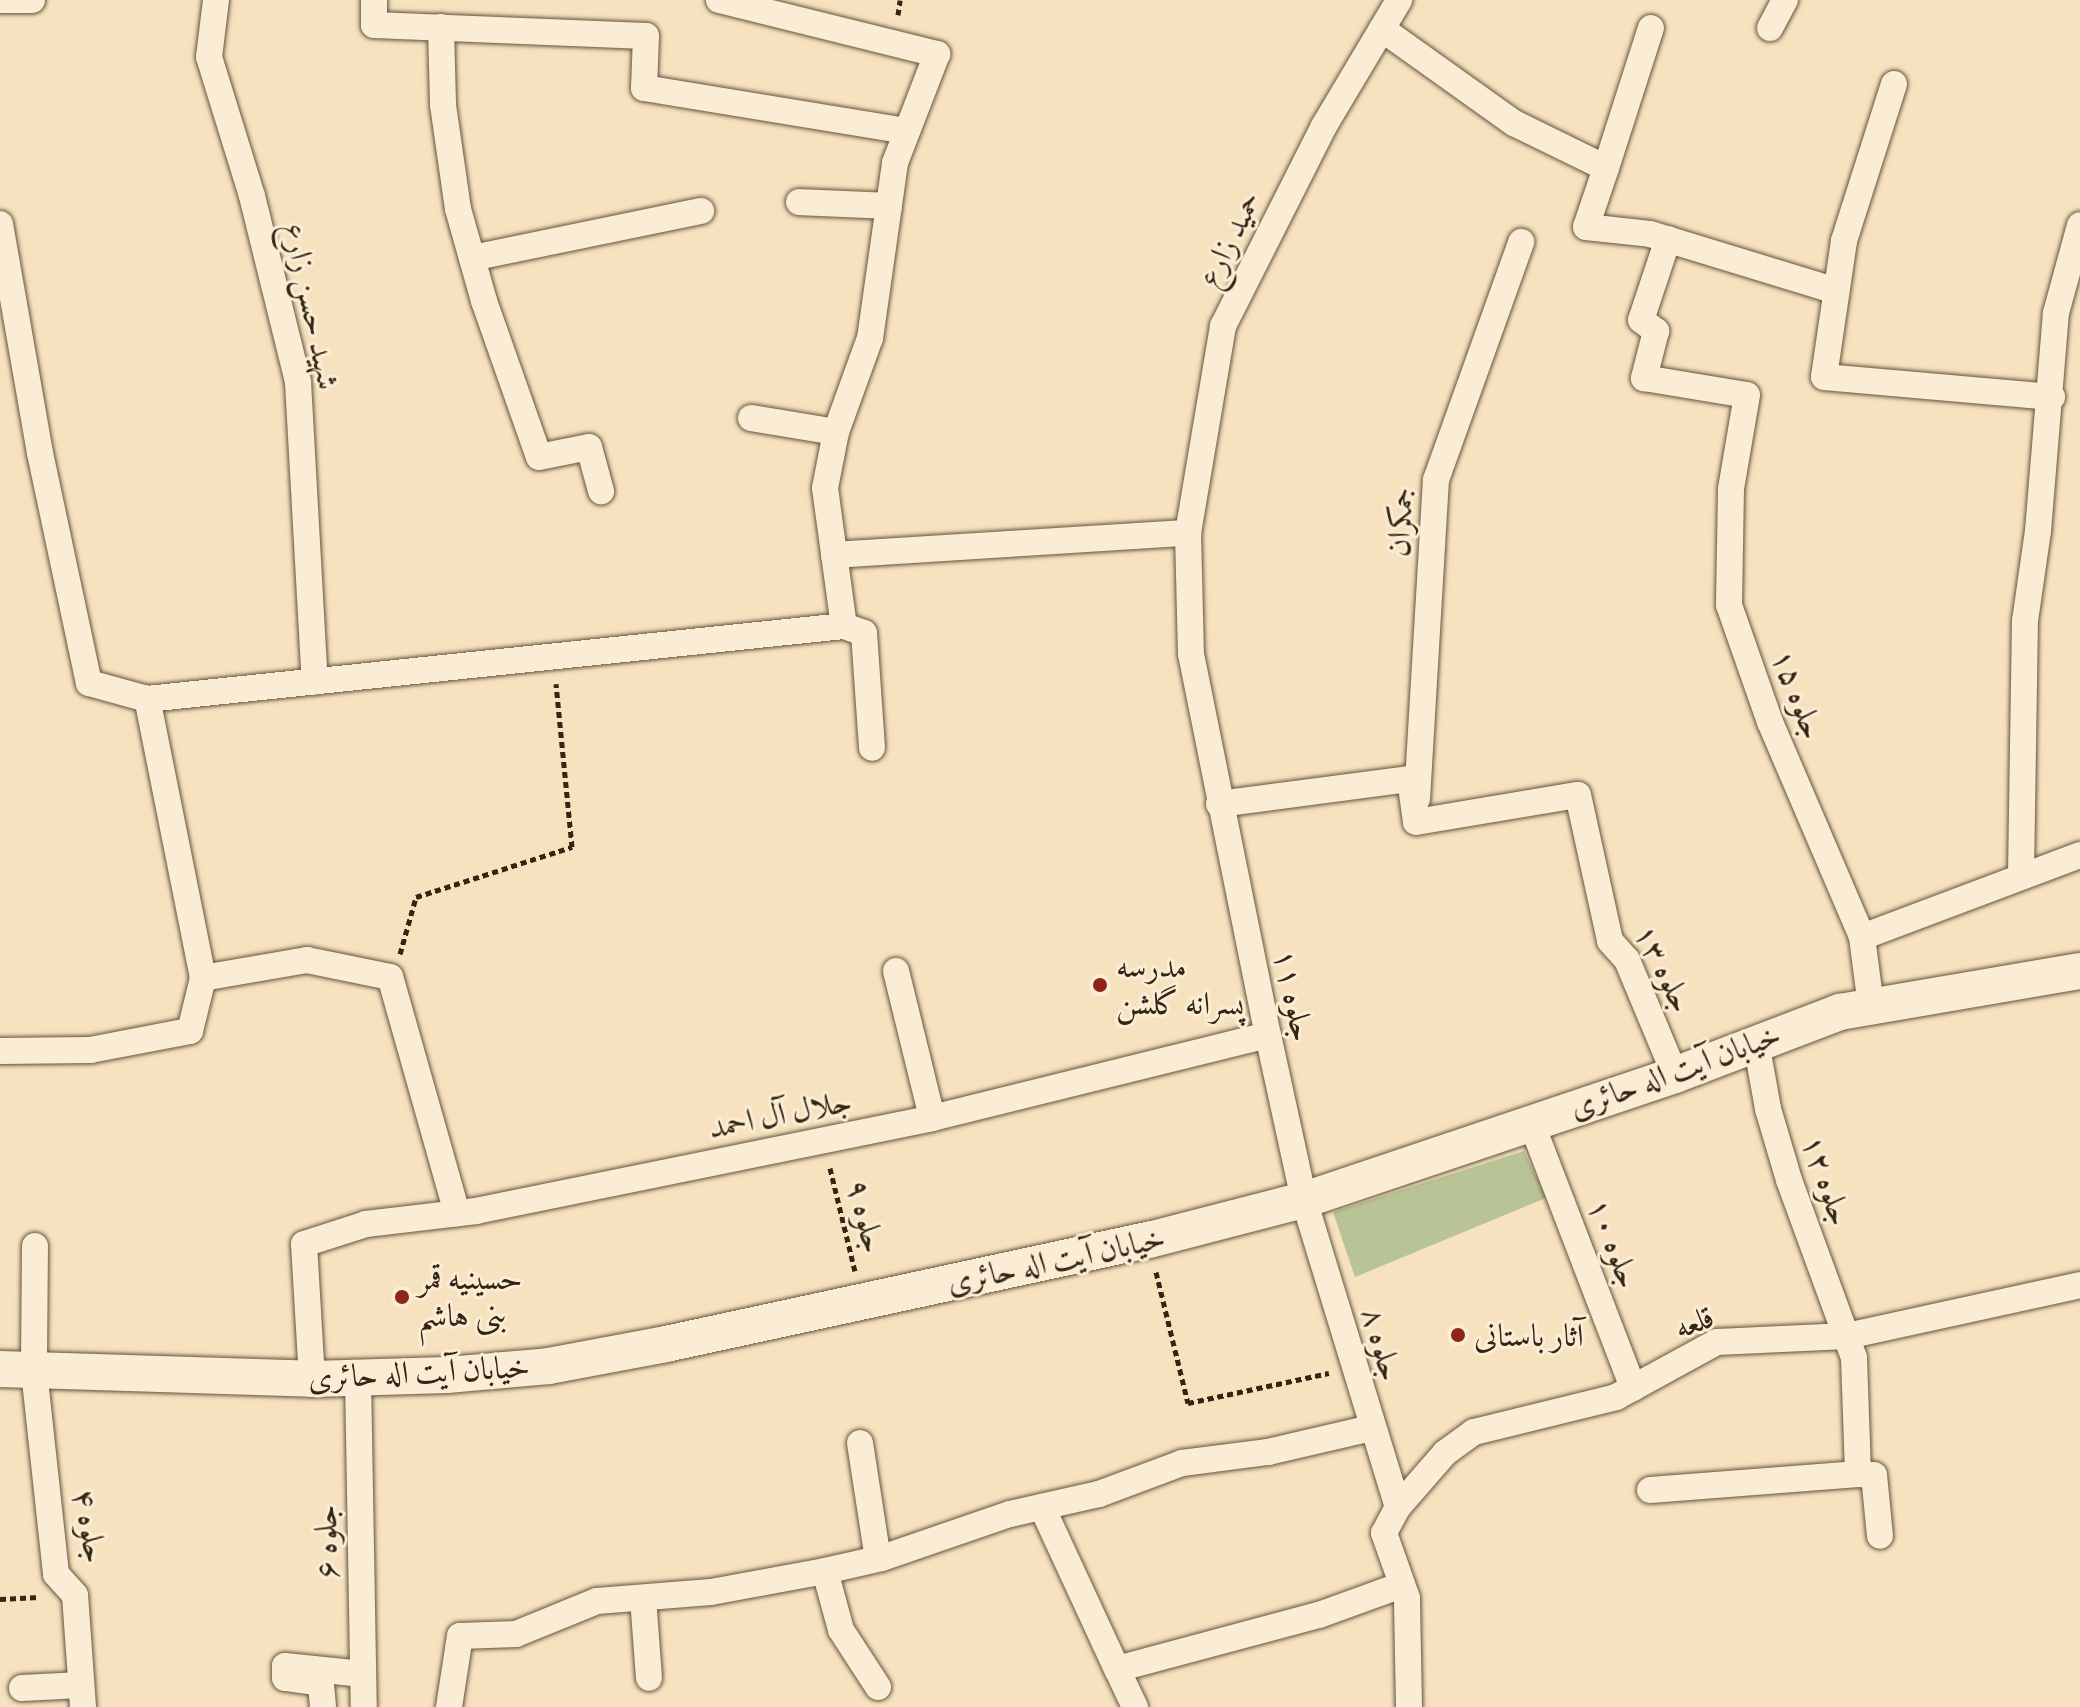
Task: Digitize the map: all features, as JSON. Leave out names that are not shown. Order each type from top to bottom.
[{"type":"main road","name":"خیابان آیت اله حائری","points":[[17,1370],[312,1379],[549,1366],[1149,1240],[1304,1200],[1675,1075],[1756,1042],[1871,1006],[2080,971]]},
{"type":"street","points":[[0,0],[32,0]]},
{"type":"street","name":"شهید حسن زارع","points":[[216,0],[209,57],[252,196],[298,382],[315,682]]},
{"type":"street","points":[[374,0],[374,25],[646,36],[644,88],[907,131]]},
{"type":"street","points":[[719,0],[937,54],[895,163],[870,338],[836,432],[825,488],[844,626]]},
{"type":"street","name":"حمید زارع","points":[[1219,804],[1191,654],[1188,533],[1223,326],[1324,126],[1399,0]]},
{"type":"street","points":[[1770,28],[1785,0]]},
{"type":"street","points":[[441,27],[443,105],[458,209],[539,457],[589,447],[601,491]]},
{"type":"street","points":[[1651,28],[1586,227],[1668,239],[1836,291]]},
{"type":"street","points":[[1382,29],[1514,123],[1606,168]]},
{"type":"street","points":[[1894,84],[1844,241],[1824,377],[2052,397]]},
{"type":"street","points":[[799,202],[889,206]]},
{"type":"street","points":[[472,258],[701,211]]},
{"type":"street","points":[[0,224],[40,453],[89,683],[147,699],[844,626],[864,633],[872,748]]},
{"type":"street","points":[[2021,874],[2025,621],[2052,397],[2056,313],[2080,225]]},
{"type":"street","name":"جلوه ۱۵","points":[[1668,239],[1641,320],[1656,331],[1644,378],[1747,395],[1731,489],[1729,605],[1770,722],[1862,937],[1871,1006]]},
{"type":"street","name":"جمکران","points":[[1416,822],[1436,480],[1521,242]]},
{"type":"street","points":[[751,418],[836,432]]},
{"type":"street","points":[[834,555],[1188,533]]},
{"type":"street","points":[[0,1051],[90,1050],[190,1031],[203,978],[147,699]]},
{"type":"street","points":[[1219,804],[1410,779],[1416,822]]},
{"type":"street","name":"جلوه ۱۳","points":[[1416,822],[1578,795],[1610,941],[1627,960],[1675,1075]]},
{"type":"street","name":"جلوه ۱۱","points":[[1219,804],[1304,1200]]},
{"type":"street","points":[[1862,937],[2021,874],[2080,855]]},
{"type":"street","points":[[203,978],[307,960],[390,977],[457,1213]]},
{"type":"street","points":[[896,971],[932,1118]]},
{"type":"street","name":"جلال آل احمد","points":[[312,1379],[304,1244],[366,1224],[457,1213],[932,1118],[1268,1035]]},
{"type":"street","name":"جلوه ۱۲","points":[[1756,1042],[1768,1109],[1789,1180],[1854,1358],[1858,1474]]},
{"type":"street","name":"جلوه ۱۰","points":[[1531,1122],[1633,1388]]},
{"type":"street","name":"جلوه ۸","points":[[1304,1200],[1371,1428],[1398,1507]]},
{"type":"street","name":"جلوه ۴","points":[[35,1246],[17,1370],[56,1574],[75,1595],[82,1696]]},
{"type":"street","name":"قلعه","points":[[1402,1585],[1384,1533],[1398,1507],[1445,1453],[1474,1432],[1616,1397],[1717,1342],[1847,1336],[2080,1285]]},
{"type":"street","name":"جلوه ۶","points":[[358,1377],[364,1707]]},
{"type":"street","points":[[449,1707],[460,1636],[516,1634],[597,1601],[711,1592],[878,1559],[1042,1507],[1099,1494],[1182,1463],[1268,1452],[1371,1428]]},
{"type":"street","points":[[860,1443],[878,1559]]},
{"type":"street","points":[[1650,1490],[1874,1475],[1880,1536]]},
{"type":"street","points":[[1042,1507],[1135,1707]]},
{"type":"street","points":[[825,1571],[841,1630],[878,1687]]},
{"type":"street","points":[[1117,1669],[1319,1615],[1402,1585],[1409,1707]]},
{"type":"street","points":[[643,1598],[649,1678]]},
{"type":"street","points":[[323,1707],[321,1683],[285,1678],[285,1666],[363,1674]]},
{"type":"street","points":[[22,1688],[82,1696]]},
{"type":"path","points":[[390,977],[410,933],[416,897],[572,847],[554,657]]},
{"type":"path","name":"جلوه ۹","points":[[823,1140],[862,1302]]},
{"type":"path","points":[[1149,1240],[1188,1403],[1353,1368]]},
{"type":"green space","points":[[1524,1151],[1546,1198],[1355,1277],[1333,1212]]},
{"type":"place","name":"مدرسه پسرانه گلشن","points":[[1100,985]]},
{"type":"place","name":"حسینیه قمر بنی هاشم","points":[[402,1297]]},
{"type":"place","name":"آثار باستانی","points":[[1458,1335]]}]
